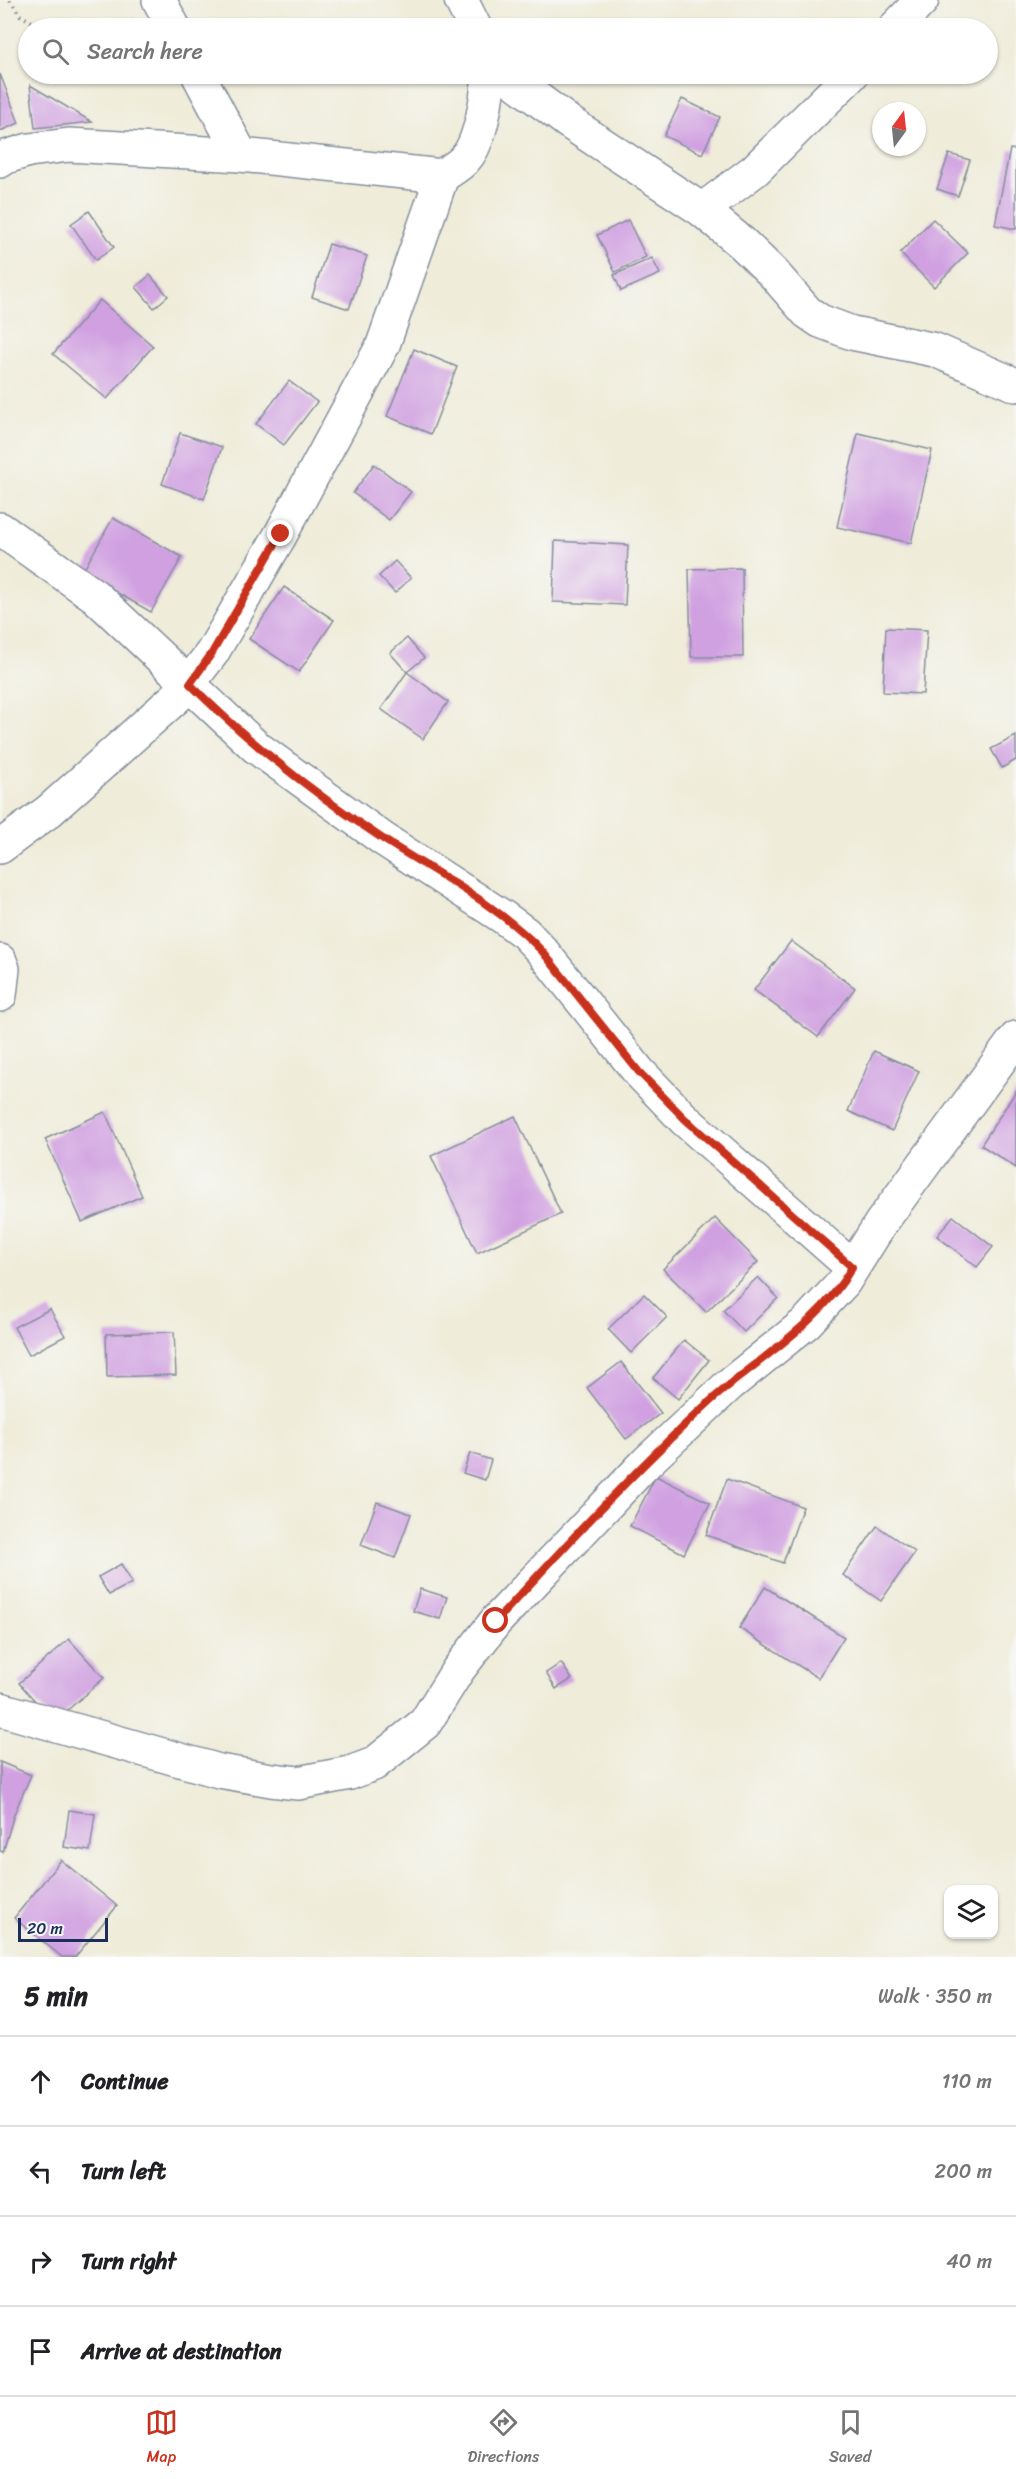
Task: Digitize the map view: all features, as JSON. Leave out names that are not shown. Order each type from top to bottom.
[{"type":"street","points":[[461,0],[470,18]]},
{"type":"street","points":[[905,18],[922,0]]},
{"type":"street","points":[[203,84],[241,155]]},
{"type":"street","points":[[0,848],[49,811],[190,684],[212,653],[281,534],[382,345],[442,176],[465,160],[473,148],[487,97],[488,84]]},
{"type":"street","points":[[517,84],[570,123],[702,210],[750,251],[774,274],[800,305],[820,321],[852,333],[935,350],[1016,385]]},
{"type":"street","points":[[702,210],[755,170],[842,84]]},
{"type":"street","points":[[0,161],[29,150],[69,145],[241,155],[442,176]]},
{"type":"street","points":[[0,529],[95,596],[256,747],[383,839],[485,904],[525,933],[639,1072],[685,1119],[852,1267]]},
{"type":"street","points":[[0,961],[3,969],[0,994]]},
{"type":"street","points":[[0,1709],[219,1771],[271,1780],[298,1783],[350,1773],[374,1764],[425,1723],[458,1670],[496,1621],[564,1548],[683,1426],[729,1385],[806,1323],[843,1282],[881,1223],[1016,1038]]},
{"type":"path","points":[[10,0],[20,15],[25,18]]},
{"type":"path","points":[[138,18],[167,16]]},
{"type":"building","points":[[0,74],[19,123],[0,131]]},
{"type":"building","points":[[30,85],[92,122],[35,128]]},
{"type":"building","points":[[682,99],[720,117],[702,154],[664,136]]},
{"type":"building","points":[[1010,149],[1016,150],[1016,229],[995,225]]},
{"type":"building","points":[[949,154],[970,160],[958,196],[937,189]]},
{"type":"building","points":[[89,211],[114,247],[96,260],[71,224]]},
{"type":"building","points":[[933,219],[968,253],[934,287],[900,253]]},
{"type":"building","points":[[628,220],[646,257],[615,272],[597,235]]},
{"type":"building","points":[[329,244],[367,256],[349,309],[312,297]]},
{"type":"building","points":[[652,258],[660,274],[621,291],[614,275]]},
{"type":"building","points":[[150,275],[168,296],[154,308],[136,287]]},
{"type":"building","points":[[100,300],[153,346],[107,399],[53,354]]},
{"type":"building","points":[[414,349],[457,367],[431,434],[387,416]]},
{"type":"building","points":[[289,381],[317,402],[284,445],[256,424]]},
{"type":"building","points":[[180,433],[222,447],[204,499],[162,484]]},
{"type":"building","points":[[858,433],[932,450],[911,543],[837,527]]},
{"type":"building","points":[[374,464],[411,492],[389,520],[353,493]]},
{"type":"building","points":[[113,518],[182,557],[151,612],[82,573]]},
{"type":"building","points":[[555,541],[628,545],[625,605],[553,602]]},
{"type":"building","points":[[395,561],[411,578],[395,593],[379,576]]},
{"type":"building","points":[[742,568],[743,657],[691,657],[689,569]]},
{"type":"building","points":[[284,587],[334,620],[299,672],[249,639]]},
{"type":"building","points":[[886,628],[927,630],[923,694],[883,692]]},
{"type":"building","points":[[407,638],[424,658],[407,672],[390,653]]},
{"type":"building","points":[[407,672],[448,702],[423,739],[381,709]]},
{"type":"building","points":[[1016,736],[1016,760],[1002,768],[991,749]]},
{"type":"building","points":[[791,941],[855,988],[818,1037],[754,990]]},
{"type":"building","points":[[874,1051],[919,1071],[892,1131],[848,1111]]},
{"type":"building","points":[[1016,1091],[1016,1168],[981,1145]]},
{"type":"building","points":[[105,1112],[142,1196],[82,1222],[45,1139]]},
{"type":"building","points":[[515,1116],[561,1214],[477,1253],[431,1156]]},
{"type":"building","points":[[953,1216],[993,1247],[977,1267],[937,1236]]},
{"type":"building","points":[[715,1218],[758,1262],[706,1312],[663,1269]]},
{"type":"building","points":[[758,1277],[778,1298],[744,1332],[723,1310]]},
{"type":"building","points":[[644,1294],[667,1317],[631,1353],[608,1329]]},
{"type":"building","points":[[50,1309],[65,1336],[29,1355],[14,1327]]},
{"type":"building","points":[[174,1332],[176,1375],[107,1377],[106,1334]]},
{"type":"building","points":[[684,1340],[709,1360],[678,1399],[653,1378]]},
{"type":"building","points":[[621,1362],[661,1413],[626,1439],[587,1388]]},
{"type":"building","points":[[470,1453],[491,1460],[485,1480],[463,1473]]},
{"type":"building","points":[[656,1476],[710,1503],[684,1554],[630,1526]]},
{"type":"building","points":[[727,1479],[803,1507],[783,1563],[706,1535]]},
{"type":"building","points":[[377,1502],[411,1514],[395,1558],[361,1545]]},
{"type":"building","points":[[877,1526],[915,1552],[881,1601],[843,1575]]},
{"type":"building","points":[[121,1564],[132,1583],[109,1595],[98,1577]]},
{"type":"building","points":[[765,1587],[844,1637],[818,1678],[739,1628]]},
{"type":"building","points":[[420,1589],[447,1597],[440,1619],[413,1611]]},
{"type":"building","points":[[69,1639],[104,1678],[54,1722],[19,1683]]},
{"type":"building","points":[[561,1663],[572,1679],[556,1689],[546,1673]]},
{"type":"building","points":[[0,1762],[31,1775],[14,1814],[3,1852],[0,1851]]},
{"type":"building","points":[[69,1810],[95,1814],[90,1851],[64,1847]]},
{"type":"building","points":[[61,1860],[117,1906],[75,1957],[62,1957],[14,1918]]},
{"type":"route","points":[[281,534],[212,653],[190,684],[256,747],[383,839],[485,904],[525,933],[639,1072],[685,1119],[725,1158],[852,1267],[843,1282],[806,1323],[729,1385],[675,1434],[496,1621]]}]
